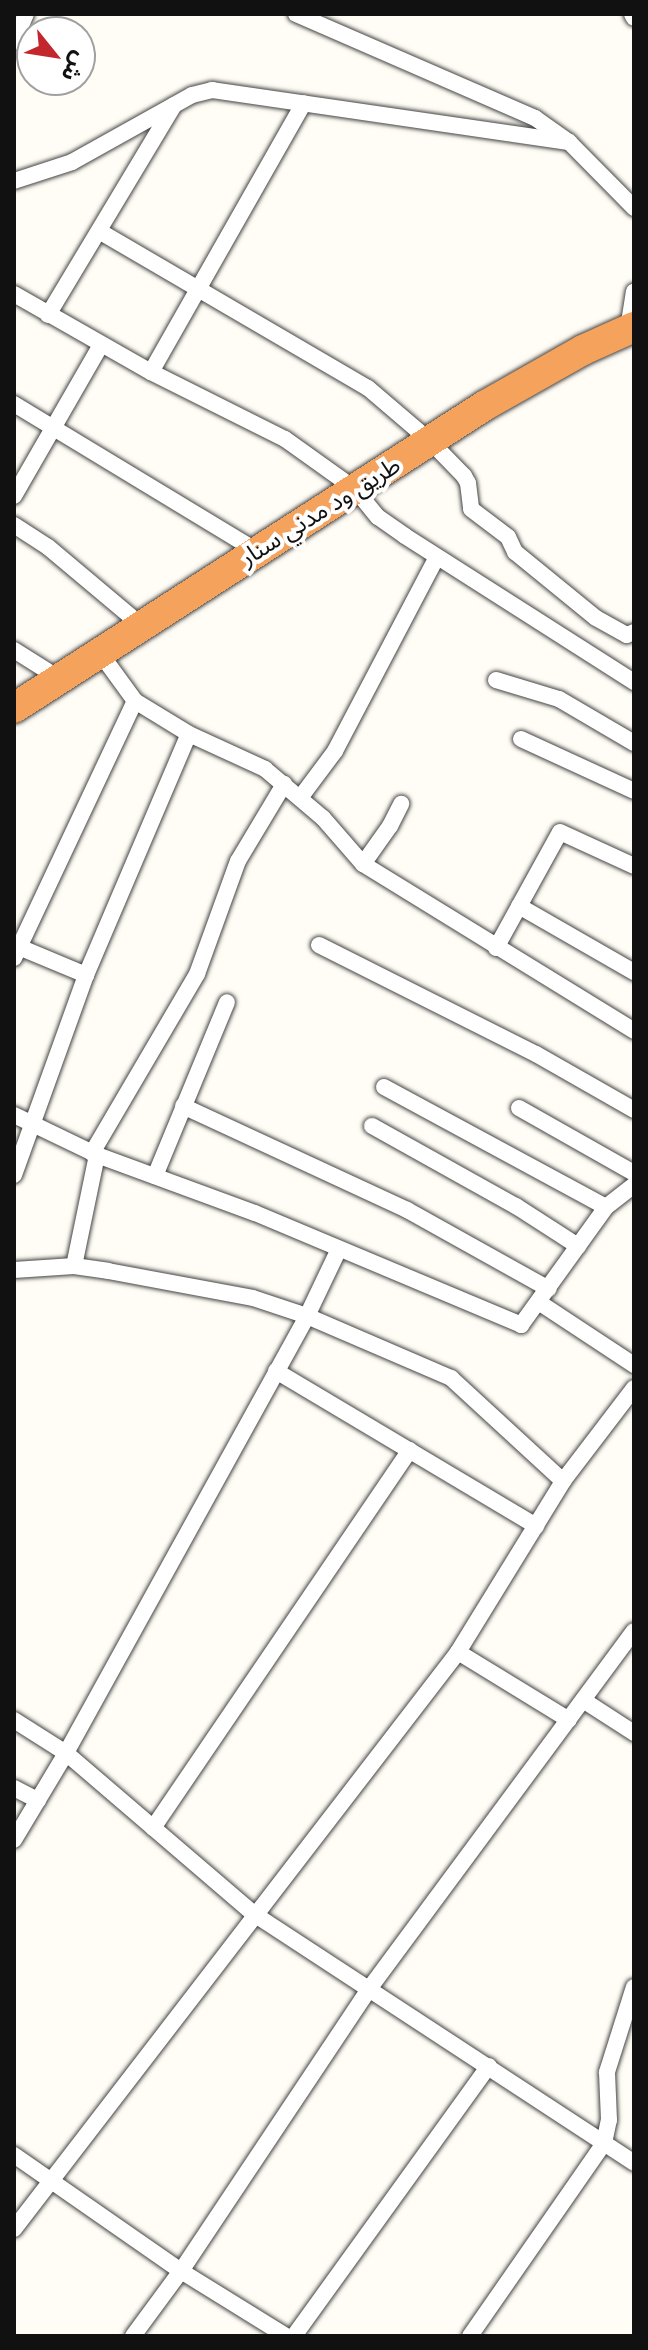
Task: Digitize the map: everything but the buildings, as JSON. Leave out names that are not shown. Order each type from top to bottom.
[{"type":"highway","name":"طريق ود مدني سنار","points":[[14,708],[430,441],[539,374],[631,328]]},
{"type":"street","points":[[14,42],[26,14]]},
{"type":"street","points":[[296,14],[535,118],[569,142],[634,208]]},
{"type":"street","points":[[14,181],[72,162],[175,104],[212,90],[569,142]]},
{"type":"street","points":[[151,372],[195,289],[304,103]]},
{"type":"street","points":[[48,315],[175,104]]},
{"type":"street","points":[[99,231],[195,289],[347,373],[430,441],[468,483],[471,509],[508,537],[515,552],[596,618],[627,635],[634,632]]},
{"type":"street","points":[[631,328],[634,291]]},
{"type":"street","points":[[14,294],[151,372],[285,439],[355,489],[378,517],[634,682]]},
{"type":"street","points":[[14,496],[101,345]]},
{"type":"street","points":[[14,404],[257,551]]},
{"type":"street","points":[[14,525],[48,547],[142,626]]},
{"type":"street","points":[[300,798],[335,751],[437,557]]},
{"type":"street","points":[[14,650],[60,679]]},
{"type":"street","points":[[100,653],[135,701],[189,734],[251,762],[284,784],[363,864],[634,1031]]},
{"type":"street","points":[[496,680],[559,699],[634,743]]},
{"type":"street","points":[[86,975],[16,953],[135,701]]},
{"type":"street","points":[[14,1175],[86,975],[189,734]]},
{"type":"street","points":[[521,739],[634,791]]},
{"type":"street","points":[[74,1266],[95,1154],[197,974],[238,861],[284,784]]},
{"type":"street","points":[[363,864],[390,826],[401,804]]},
{"type":"street","points":[[496,948],[560,832],[634,866]]},
{"type":"street","points":[[519,906],[634,972]]},
{"type":"street","points":[[319,945],[536,1054],[634,1110]]},
{"type":"street","points":[[155,1176],[227,1002]]},
{"type":"street","points":[[384,1087],[606,1207]]},
{"type":"street","points":[[183,1106],[398,1206],[544,1296],[634,1365]]},
{"type":"street","points":[[519,1108],[634,1173]]},
{"type":"street","points":[[14,1115],[95,1154],[339,1249],[521,1325],[606,1207],[634,1185]]},
{"type":"street","points":[[372,1126],[502,1198],[578,1246]]},
{"type":"street","points":[[14,1840],[66,1753],[307,1316],[339,1249]]},
{"type":"street","points":[[14,1270],[74,1266],[253,1298],[307,1316],[451,1378],[563,1481]]},
{"type":"street","points":[[276,1371],[536,1526]]},
{"type":"street","points":[[14,2229],[50,2177],[458,1652],[563,1481],[634,1388]]},
{"type":"street","points":[[153,1828],[410,1450]]},
{"type":"street","points":[[133,2336],[181,2271],[369,1989],[634,1631]]},
{"type":"street","points":[[458,1652],[569,1720]]},
{"type":"street","points":[[583,1700],[634,1733]]},
{"type":"street","points":[[14,1720],[66,1753],[254,1914],[634,2163]]},
{"type":"street","points":[[14,1788],[38,1800]]},
{"type":"street","points":[[470,2336],[604,2143],[609,2120],[607,2072],[634,1987]]},
{"type":"street","points":[[294,2336],[489,2066]]},
{"type":"street","points":[[14,2155],[50,2177],[181,2271],[286,2336]]}]
